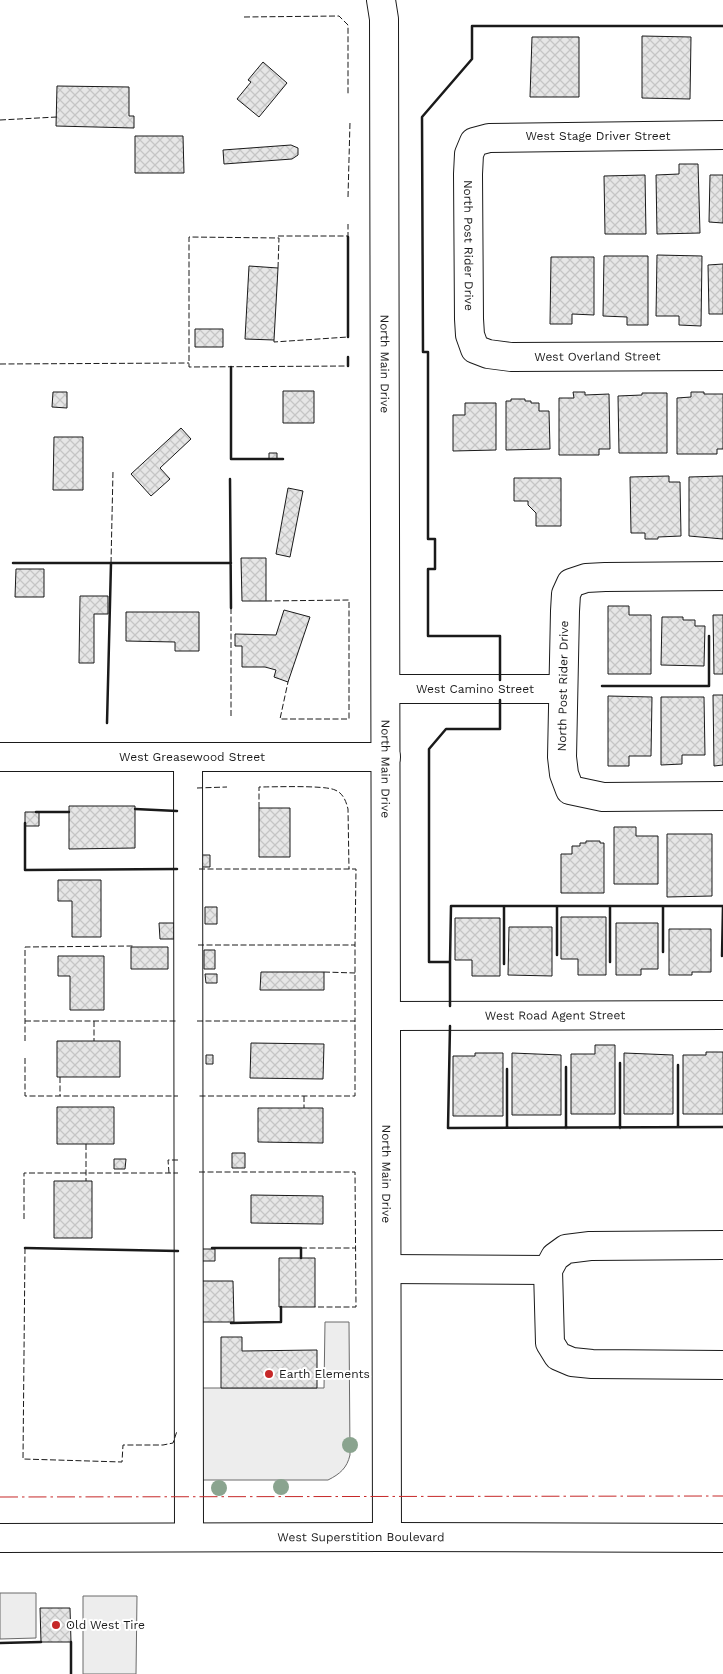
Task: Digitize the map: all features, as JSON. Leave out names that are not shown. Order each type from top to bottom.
[{"type":"street","name":"North Main Drive","points":[[381,0],[384,29],[387,1537]]},
{"type":"street","name":"West Stage Driver Street","points":[[474,142],[510,136],[723,135]]},
{"type":"street","name":"North Post Rider Drive","points":[[474,142],[469,154],[468,174],[469,319],[470,336],[475,349]]},
{"type":"street","name":"West Overland Street","points":[[475,349],[488,354],[511,357],[723,356]]},
{"type":"street","name":"North Post Rider Drive","points":[[723,576],[606,577],[586,578],[571,583],[566,594],[565,611],[562,757],[564,774],[570,790],[603,797],[723,796]]},
{"type":"street","name":"West Camino Street","points":[[386,689],[563,689]]},
{"type":"street","name":"West Greasewood Street","points":[[0,756],[386,756]]},
{"type":"street","points":[[188,757],[189,1537]]},
{"type":"street","name":"West Road Agent Street","points":[[386,1016],[723,1015]]},
{"type":"street","points":[[723,1246],[590,1246],[566,1249],[555,1257],[548,1270],[550,1343],[558,1356],[572,1362],[592,1364],[723,1365]]},
{"type":"street","points":[[387,1269],[548,1270]]},
{"type":"street","name":"West Superstition Boulevard","points":[[0,1538],[723,1538]]},
{"type":"shaded area","points":[[325,1322],[349,1322],[350,1455],[345,1467],[328,1480],[201,1480],[201,1388],[324,1388]]},
{"type":"shaded area","points":[[0,1593],[36,1593],[36,1638],[0,1639]]},
{"type":"shaded area","points":[[83,1596],[137,1596],[136,1674],[83,1674]]},
{"type":"building","points":[[642,36],[691,37],[690,99],[642,98]]},
{"type":"building","points":[[532,37],[579,37],[579,97],[530,97]]},
{"type":"building","points":[[263,62],[287,83],[259,117],[237,99],[251,82],[248,80]]},
{"type":"building","points":[[57,86],[129,87],[129,116],[134,116],[134,128],[56,126]]},
{"type":"building","points":[[135,136],[183,136],[184,173],[135,173]]},
{"type":"building","points":[[291,145],[298,148],[298,155],[292,159],[224,164],[223,150]]},
{"type":"building","points":[[679,164],[698,164],[700,233],[657,234],[656,175],[679,174]]},
{"type":"building","points":[[645,175],[646,234],[605,234],[604,176]]},
{"type":"building","points":[[710,175],[723,175],[723,223],[709,222]]},
{"type":"building","points":[[657,255],[702,256],[701,326],[679,325],[679,316],[656,316]]},
{"type":"building","points":[[604,256],[648,256],[648,325],[627,325],[627,317],[603,316]]},
{"type":"building","points":[[551,257],[594,257],[594,315],[572,314],[572,324],[550,324]]},
{"type":"building","points":[[723,264],[723,314],[709,314],[708,265]]},
{"type":"building","points":[[249,266],[278,268],[274,340],[245,339]]},
{"type":"building","points":[[195,329],[223,329],[223,347],[195,347]]},
{"type":"building","points":[[283,391],[314,391],[314,423],[283,423]]},
{"type":"building","points":[[53,392],[67,392],[67,408],[52,407]]},
{"type":"building","points":[[573,392],[585,392],[585,395],[609,394],[610,449],[599,449],[599,455],[559,455],[559,398],[574,398]]},
{"type":"building","points":[[691,392],[723,394],[723,449],[717,449],[717,454],[677,454],[677,398],[691,397]]},
{"type":"building","points":[[642,393],[667,393],[667,453],[619,453],[618,396],[642,395]]},
{"type":"building","points":[[511,399],[525,399],[525,401],[531,401],[531,403],[539,403],[539,411],[549,411],[550,449],[506,450],[506,401],[511,401]]},
{"type":"building","points":[[465,403],[496,403],[496,450],[453,451],[453,415],[465,415]]},
{"type":"building","points":[[181,428],[191,439],[160,468],[170,479],[151,496],[131,474]]},
{"type":"building","points":[[54,437],[83,437],[83,490],[53,490]]},
{"type":"building","points":[[269,453],[277,453],[277,459],[269,459]]},
{"type":"building","points":[[669,476],[669,482],[680,482],[681,536],[645,539],[645,533],[631,533],[630,477]]},
{"type":"building","points":[[723,476],[723,539],[689,536],[689,477]]},
{"type":"building","points":[[514,478],[561,478],[561,526],[536,526],[536,513],[528,505],[528,501],[514,501]]},
{"type":"building","points":[[288,488],[303,491],[290,557],[276,554]]},
{"type":"building","points":[[241,558],[266,558],[266,601],[242,601]]},
{"type":"building","points":[[16,569],[44,569],[44,597],[15,597]]},
{"type":"building","points":[[80,596],[108,596],[108,614],[94,614],[94,663],[79,663]]},
{"type":"building","points":[[608,606],[629,606],[629,615],[651,615],[651,674],[608,674]]},
{"type":"building","points":[[284,610],[310,617],[288,682],[274,677],[276,670],[265,667],[242,667],[242,646],[235,646],[235,634],[276,635]]},
{"type":"building","points":[[126,612],[199,612],[199,651],[175,651],[175,642],[126,641]]},
{"type":"building","points":[[713,615],[723,615],[723,674],[714,674]]},
{"type":"building","points":[[662,617],[683,617],[683,620],[695,620],[695,626],[705,626],[704,666],[661,665]]},
{"type":"building","points":[[713,695],[723,695],[723,765],[714,766]]},
{"type":"building","points":[[608,696],[652,697],[651,756],[629,756],[629,766],[608,766]]},
{"type":"building","points":[[661,697],[704,697],[705,755],[682,755],[682,764],[661,765]]},
{"type":"building","points":[[69,806],[135,806],[135,848],[69,849]]},
{"type":"building","points":[[259,808],[290,808],[290,857],[259,857]]},
{"type":"building","points":[[25,812],[39,812],[39,826],[25,826]]},
{"type":"building","points":[[614,827],[636,827],[636,836],[658,836],[658,884],[614,884]]},
{"type":"building","points":[[667,834],[712,834],[712,896],[667,897]]},
{"type":"building","points":[[586,841],[600,841],[600,843],[604,843],[604,893],[561,893],[561,854],[572,854],[572,846],[580,846],[580,843],[586,843]]},
{"type":"building","points":[[198,855],[210,855],[210,867],[198,867]]},
{"type":"building","points":[[58,880],[101,880],[101,937],[72,937],[72,901],[58,901]]},
{"type":"building","points":[[205,907],[217,907],[217,924],[205,924]]},
{"type":"building","points":[[561,917],[606,917],[606,975],[578,975],[578,959],[561,959]]},
{"type":"building","points":[[455,918],[500,918],[500,976],[472,976],[472,960],[455,960]]},
{"type":"building","points":[[159,923],[174,923],[174,939],[160,939]]},
{"type":"building","points":[[616,923],[658,923],[658,969],[641,969],[641,975],[616,975]]},
{"type":"building","points":[[509,927],[552,927],[552,976],[508,975]]},
{"type":"building","points":[[669,929],[711,929],[711,972],[692,972],[692,975],[669,975]]},
{"type":"building","points":[[131,947],[168,947],[168,969],[131,969]]},
{"type":"building","points":[[204,950],[215,950],[215,969],[204,969]]},
{"type":"building","points":[[58,956],[104,956],[104,1010],[70,1010],[70,976],[58,976]]},
{"type":"building","points":[[261,972],[324,972],[324,990],[260,990]]},
{"type":"building","points":[[205,974],[217,974],[217,983],[206,983]]},
{"type":"building","points":[[57,1041],[120,1041],[120,1077],[57,1077]]},
{"type":"building","points":[[251,1043],[324,1044],[323,1079],[250,1078]]},
{"type":"building","points":[[595,1045],[615,1045],[615,1114],[571,1114],[571,1054],[595,1054]]},
{"type":"building","points":[[706,1052],[723,1052],[723,1114],[683,1114],[683,1055],[706,1055]]},
{"type":"building","points":[[475,1053],[503,1053],[503,1116],[453,1116],[453,1056],[475,1056]]},
{"type":"building","points":[[512,1053],[561,1055],[561,1115],[512,1115]]},
{"type":"building","points":[[624,1053],[673,1055],[673,1114],[624,1114]]},
{"type":"building","points":[[206,1055],[213,1055],[213,1064],[206,1064]]},
{"type":"building","points":[[57,1107],[114,1107],[114,1144],[57,1144]]},
{"type":"building","points":[[258,1108],[323,1108],[323,1143],[258,1142]]},
{"type":"building","points":[[232,1153],[245,1153],[245,1168],[232,1168]]},
{"type":"building","points":[[114,1159],[126,1159],[125,1169],[114,1169]]},
{"type":"building","points":[[54,1181],[92,1181],[92,1238],[54,1238]]},
{"type":"building","points":[[251,1195],[323,1196],[323,1224],[251,1223]]},
{"type":"building","points":[[198,1249],[215,1249],[215,1261],[198,1261]]},
{"type":"building","points":[[279,1258],[315,1258],[315,1307],[279,1307]]},
{"type":"building","points":[[200,1281],[233,1281],[234,1322],[200,1322]]},
{"type":"building","name":"Earth Elements","points":[[221,1337],[242,1337],[242,1351],[317,1350],[317,1388],[221,1388]]},
{"type":"building","name":"Old West Tire","points":[[40,1608],[70,1608],[71,1642],[41,1642]]},
{"type":"fence","points":[[244,17],[339,16],[348,25],[348,95]]},
{"type":"fence","points":[[0,120],[57,117]]},
{"type":"fence","points":[[348,197],[350,122]]},
{"type":"fence","points":[[278,236],[348,236],[348,224]]},
{"type":"fence","points":[[278,268],[279,238],[189,237],[189,367],[348,366]]},
{"type":"fence","points":[[274,340],[274,342],[348,337]]},
{"type":"fence","points":[[0,364],[189,363]]},
{"type":"fence","points":[[111,563],[113,471]]},
{"type":"fence","points":[[266,601],[349,600],[349,719],[280,719],[288,682]]},
{"type":"fence","points":[[231,608],[231,716]]},
{"type":"fence","points":[[197,788],[227,787]]},
{"type":"fence","points":[[259,808],[259,787],[321,787],[338,791],[344,798],[348,809],[349,869]]},
{"type":"fence","points":[[199,869],[356,869],[355,945]]},
{"type":"fence","points":[[198,945],[355,945],[355,1021]]},
{"type":"fence","points":[[25,1041],[25,947],[133,946]]},
{"type":"fence","points":[[324,972],[355,973]]},
{"type":"fence","points":[[25,1021],[178,1021]]},
{"type":"fence","points":[[94,1021],[94,1041]]},
{"type":"fence","points":[[197,1021],[355,1021],[355,1096],[198,1096]]},
{"type":"fence","points":[[25,1058],[25,1096],[178,1096]]},
{"type":"fence","points":[[60,1077],[60,1096]]},
{"type":"fence","points":[[304,1096],[304,1108]]},
{"type":"fence","points":[[86,1144],[86,1181]]},
{"type":"fence","points":[[169,1173],[168,1160],[178,1160]]},
{"type":"fence","points":[[199,1172],[355,1172],[356,1307],[315,1307]]},
{"type":"fence","points":[[24,1219],[24,1173],[178,1173]]},
{"type":"fence","points":[[25,1248],[23,1459],[122,1462],[123,1445],[163,1445],[173,1443],[177,1431]]},
{"type":"fence","points":[[301,1248],[355,1248]]},
{"type":"wall","points":[[500,680],[500,636],[428,636],[428,569],[435,569],[435,539],[428,539],[428,352],[423,352],[422,117],[472,59],[472,26],[723,26]]},
{"type":"wall","points":[[348,237],[348,337]]},
{"type":"wall","points":[[348,357],[348,366]]},
{"type":"wall","points":[[231,367],[231,459],[283,459]]},
{"type":"wall","points":[[230,479],[231,608]]},
{"type":"wall","points":[[13,563],[231,563]]},
{"type":"wall","points":[[107,723],[111,563]]},
{"type":"wall","points":[[602,686],[709,686],[709,636]]},
{"type":"wall","points":[[450,1006],[450,962],[429,962],[429,749],[446,729],[500,729],[500,700]]},
{"type":"wall","points":[[135,809],[177,811]]},
{"type":"wall","points":[[36,812],[69,812]]},
{"type":"wall","points":[[25,823],[25,870],[177,869]]},
{"type":"wall","points":[[450,962],[451,906],[723,906],[722,956]]},
{"type":"wall","points":[[504,906],[504,964]]},
{"type":"wall","points":[[557,906],[557,955]]},
{"type":"wall","points":[[610,906],[610,962]]},
{"type":"wall","points":[[663,906],[663,952]]},
{"type":"wall","points":[[450,1026],[448,1128],[723,1127]]},
{"type":"wall","points":[[620,1063],[620,1128]]},
{"type":"wall","points":[[678,1065],[678,1127]]},
{"type":"wall","points":[[566,1067],[566,1128]]},
{"type":"wall","points":[[507,1069],[507,1128]]},
{"type":"wall","points":[[25,1248],[178,1251]]},
{"type":"wall","points":[[212,1248],[301,1248],[301,1258]]},
{"type":"wall","points":[[231,1323],[281,1322],[281,1307]]},
{"type":"wall","points":[[0,1643],[41,1642]]},
{"type":"wall","points":[[71,1642],[71,1674]]},
{"type":"power","points":[[0,1497],[723,1496]]},
{"type":"place","name":"Earth Elements","points":[[269,1374]]},
{"type":"place","name":"Old West Tire","points":[[56,1625]]}]
